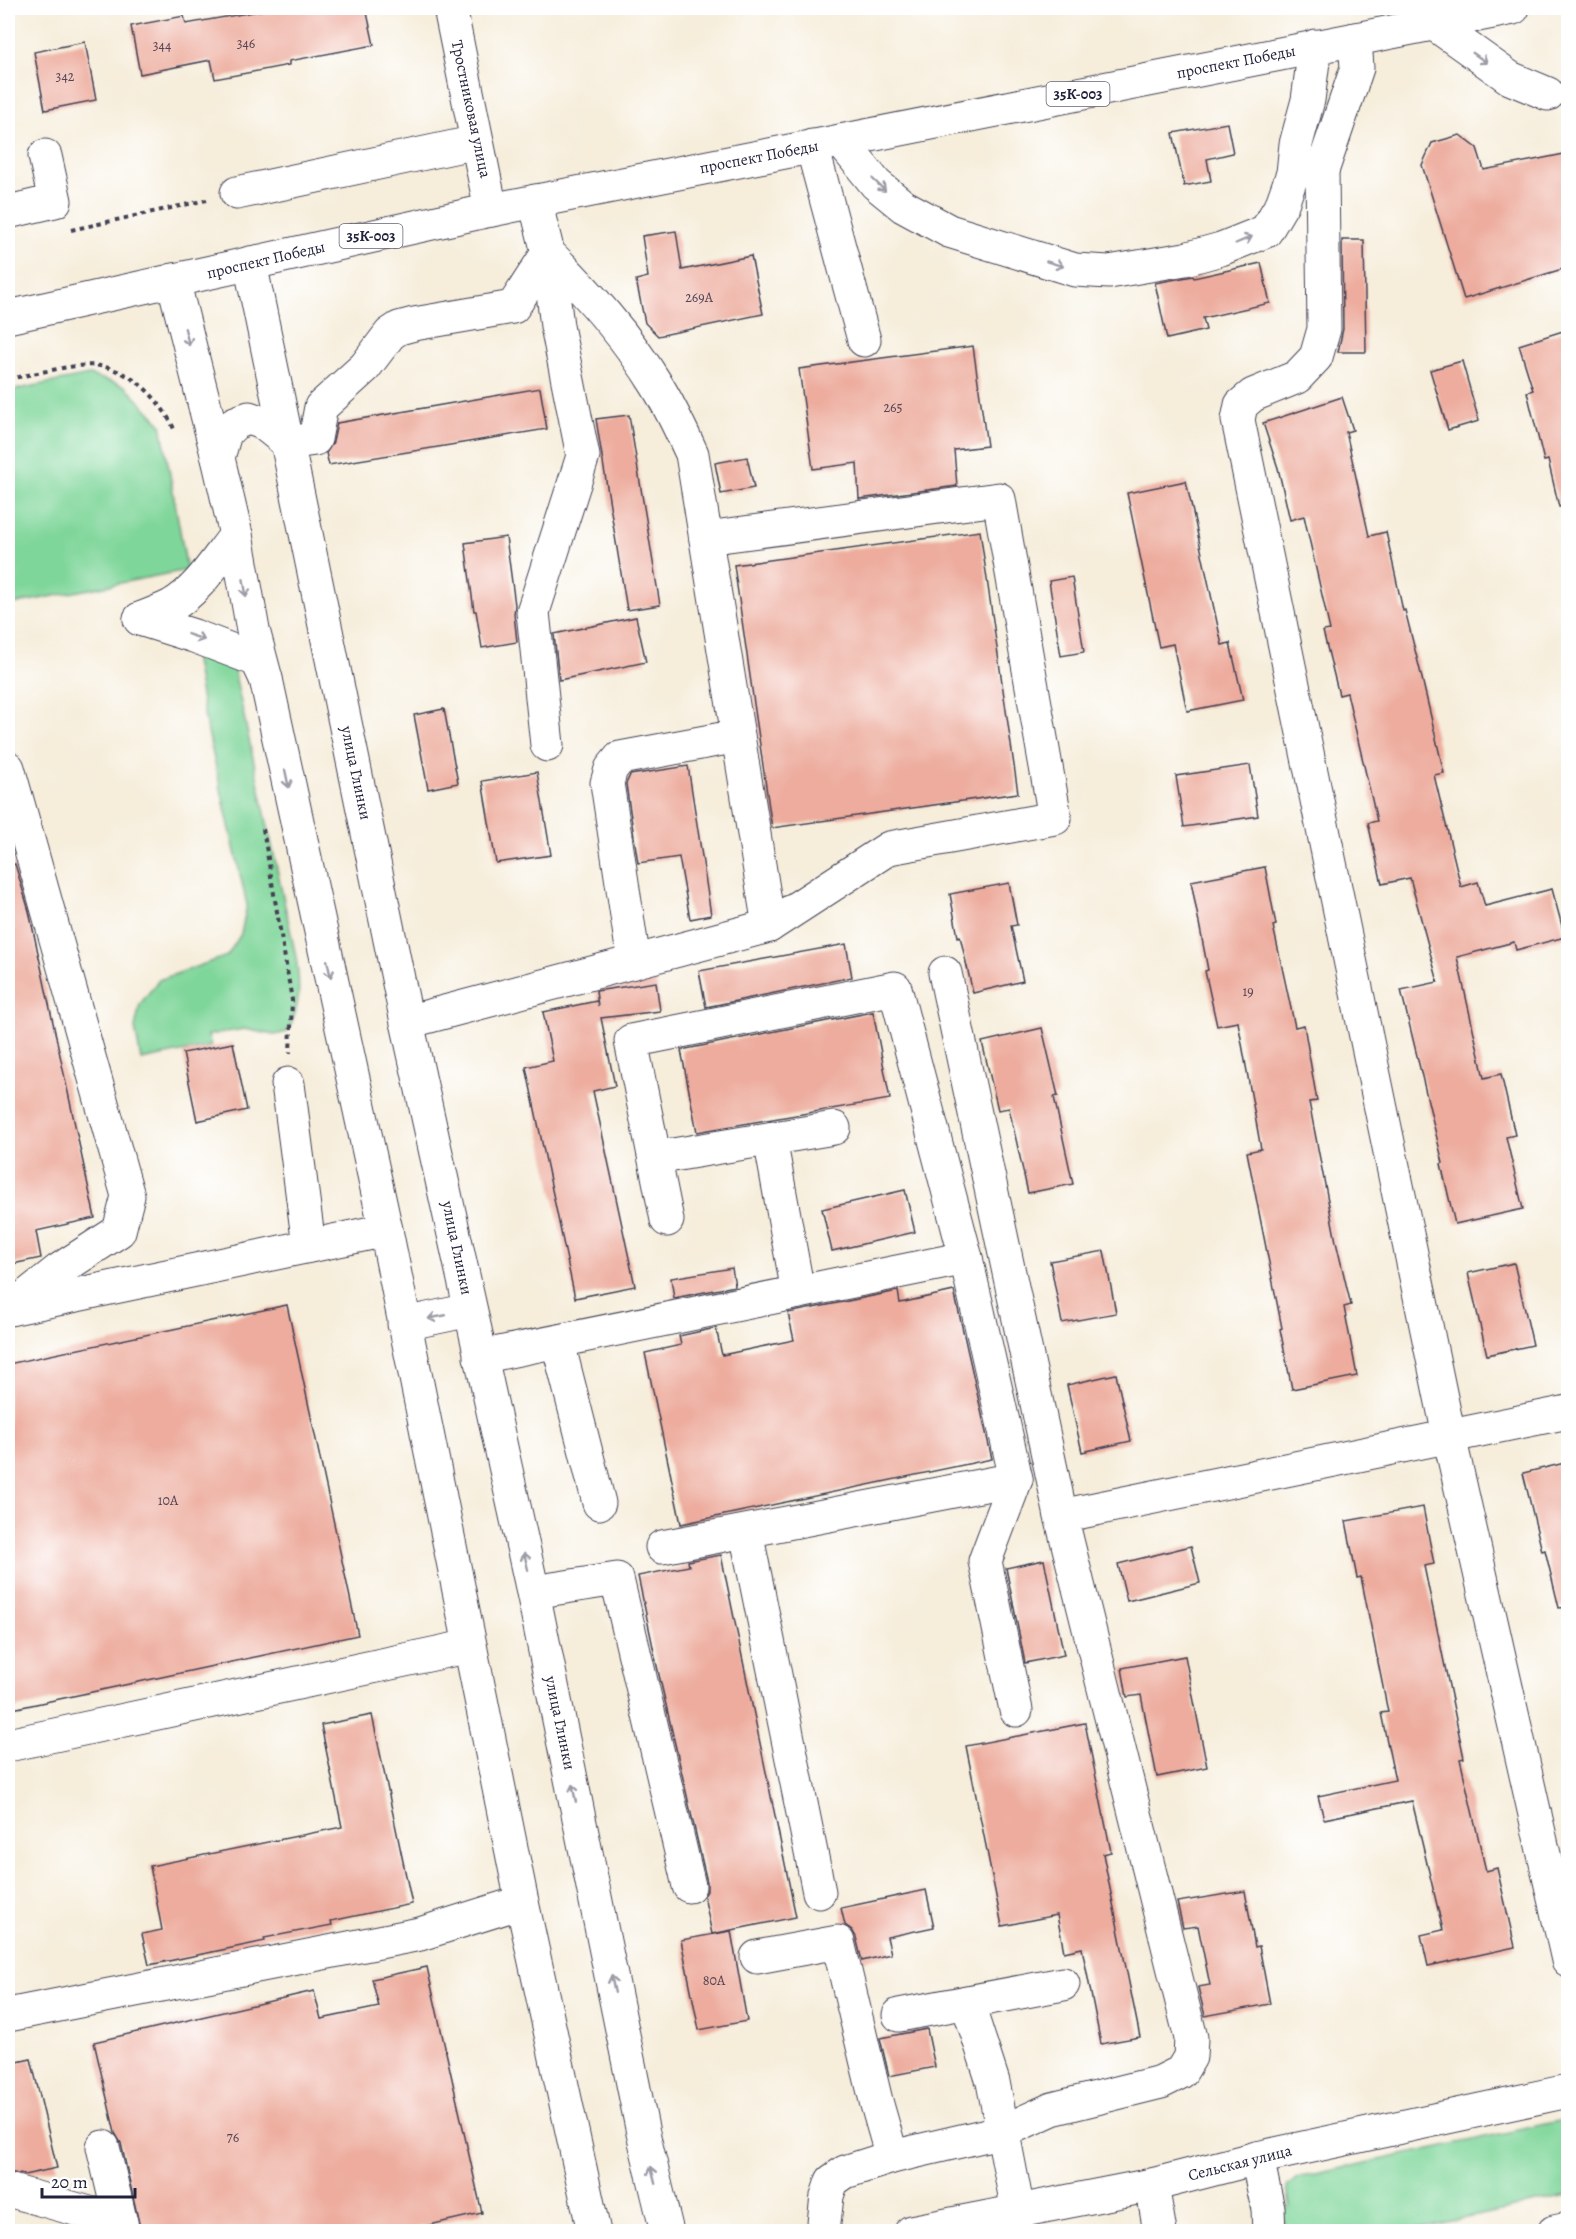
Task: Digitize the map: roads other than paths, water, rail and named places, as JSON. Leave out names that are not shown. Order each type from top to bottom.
[{"type":"main road","name":"Тростниковая улица","points":[[450,8],[491,210]]},
{"type":"main road","name":"проспект Победы","points":[[8,317],[491,210],[1513,8]]},
{"type":"main road","points":[[1433,23],[1510,78],[1548,94]]},
{"type":"main road","points":[[1355,39],[1357,68],[1322,171],[1324,329],[1316,357],[1297,376],[1253,395],[1241,405],[1238,420],[1449,1436],[1569,1960]]},
{"type":"main road","points":[[827,143],[903,206],[949,231],[1075,270],[1109,272],[1185,259],[1221,249],[1266,231],[1282,204],[1293,173],[1296,144],[1308,99],[1315,46]]},
{"type":"main road","points":[[237,193],[477,142]]},
{"type":"main road","points":[[827,143],[864,340]]},
{"type":"main road","points":[[8,212],[55,201],[45,156]]},
{"type":"main road","points":[[535,201],[548,253],[557,326],[583,456],[533,612],[547,745]]},
{"type":"main road","points":[[218,458],[225,433],[235,423],[249,418],[263,423],[288,443],[315,439],[321,407],[365,367],[390,334],[399,327],[513,308],[548,253]]},
{"type":"main road","points":[[548,253],[602,309],[631,346],[658,386],[692,454],[769,926]]},
{"type":"main road","name":"улица Глинки","points":[[250,264],[407,1022],[533,1592],[643,2133],[667,2232]]},
{"type":"main road","points":[[173,280],[236,535],[253,630],[266,680],[386,1230],[522,1902],[594,2232]]},
{"type":"main road","points":[[407,1022],[769,926],[889,848],[1055,818],[999,499],[706,538]]},
{"type":"main road","points":[[236,535],[187,593],[172,605],[140,619],[194,636],[257,660],[266,680]]},
{"type":"main road","points":[[634,962],[607,783],[611,769],[620,758],[738,736]]},
{"type":"main road","points":[[8,768],[128,1196],[119,1231],[59,1270],[9,1309]]},
{"type":"main road","points":[[823,2232],[827,2196],[832,2181],[845,2172],[892,2157],[1004,2131],[1052,2109],[1161,2082],[1181,2072],[1190,2057],[1191,2038],[1061,1516],[945,973]]},
{"type":"main road","points":[[667,1220],[632,1041],[895,988],[966,1258],[1016,1479],[985,1561],[1016,1710]]},
{"type":"main road","points":[[288,1084],[309,1246]]},
{"type":"main road","points":[[655,1158],[834,1128]]},
{"type":"main road","points":[[770,1138],[798,1292]]},
{"type":"main road","points":[[9,1309],[386,1230]]},
{"type":"main road","points":[[480,1357],[966,1258]]},
{"type":"main road","points":[[404,1324],[470,1310]]},
{"type":"main road","points":[[558,1342],[598,1503]]},
{"type":"main road","points":[[1061,1516],[1569,1412]]},
{"type":"main road","points":[[662,1547],[1016,1479]]},
{"type":"main road","points":[[746,1532],[819,1892]]},
{"type":"main road","points":[[533,1592],[617,1579],[688,1886]]},
{"type":"main road","points":[[8,1745],[470,1646]]},
{"type":"main road","points":[[8,2015],[420,1934],[522,1902]]},
{"type":"main road","points":[[757,1957],[838,1942],[876,2101],[892,2157]]},
{"type":"main road","points":[[899,2015],[1063,1984]]},
{"type":"main road","points":[[967,2002],[993,2082],[1018,2211]]},
{"type":"main road","name":"Сельская улица","points":[[925,2231],[1152,2185],[1257,2158],[1569,2091]]},
{"type":"main road","points":[[103,2147],[122,2227]]},
{"type":"main road","points":[[1257,2158],[1268,2209],[1269,2232]]},
{"type":"main road","points":[[1152,2185],[1160,2232]]},
{"type":"main road","points":[[8,2190],[122,2227]]},
{"type":"main road","points":[[1554,2232],[1569,2229]]}]
